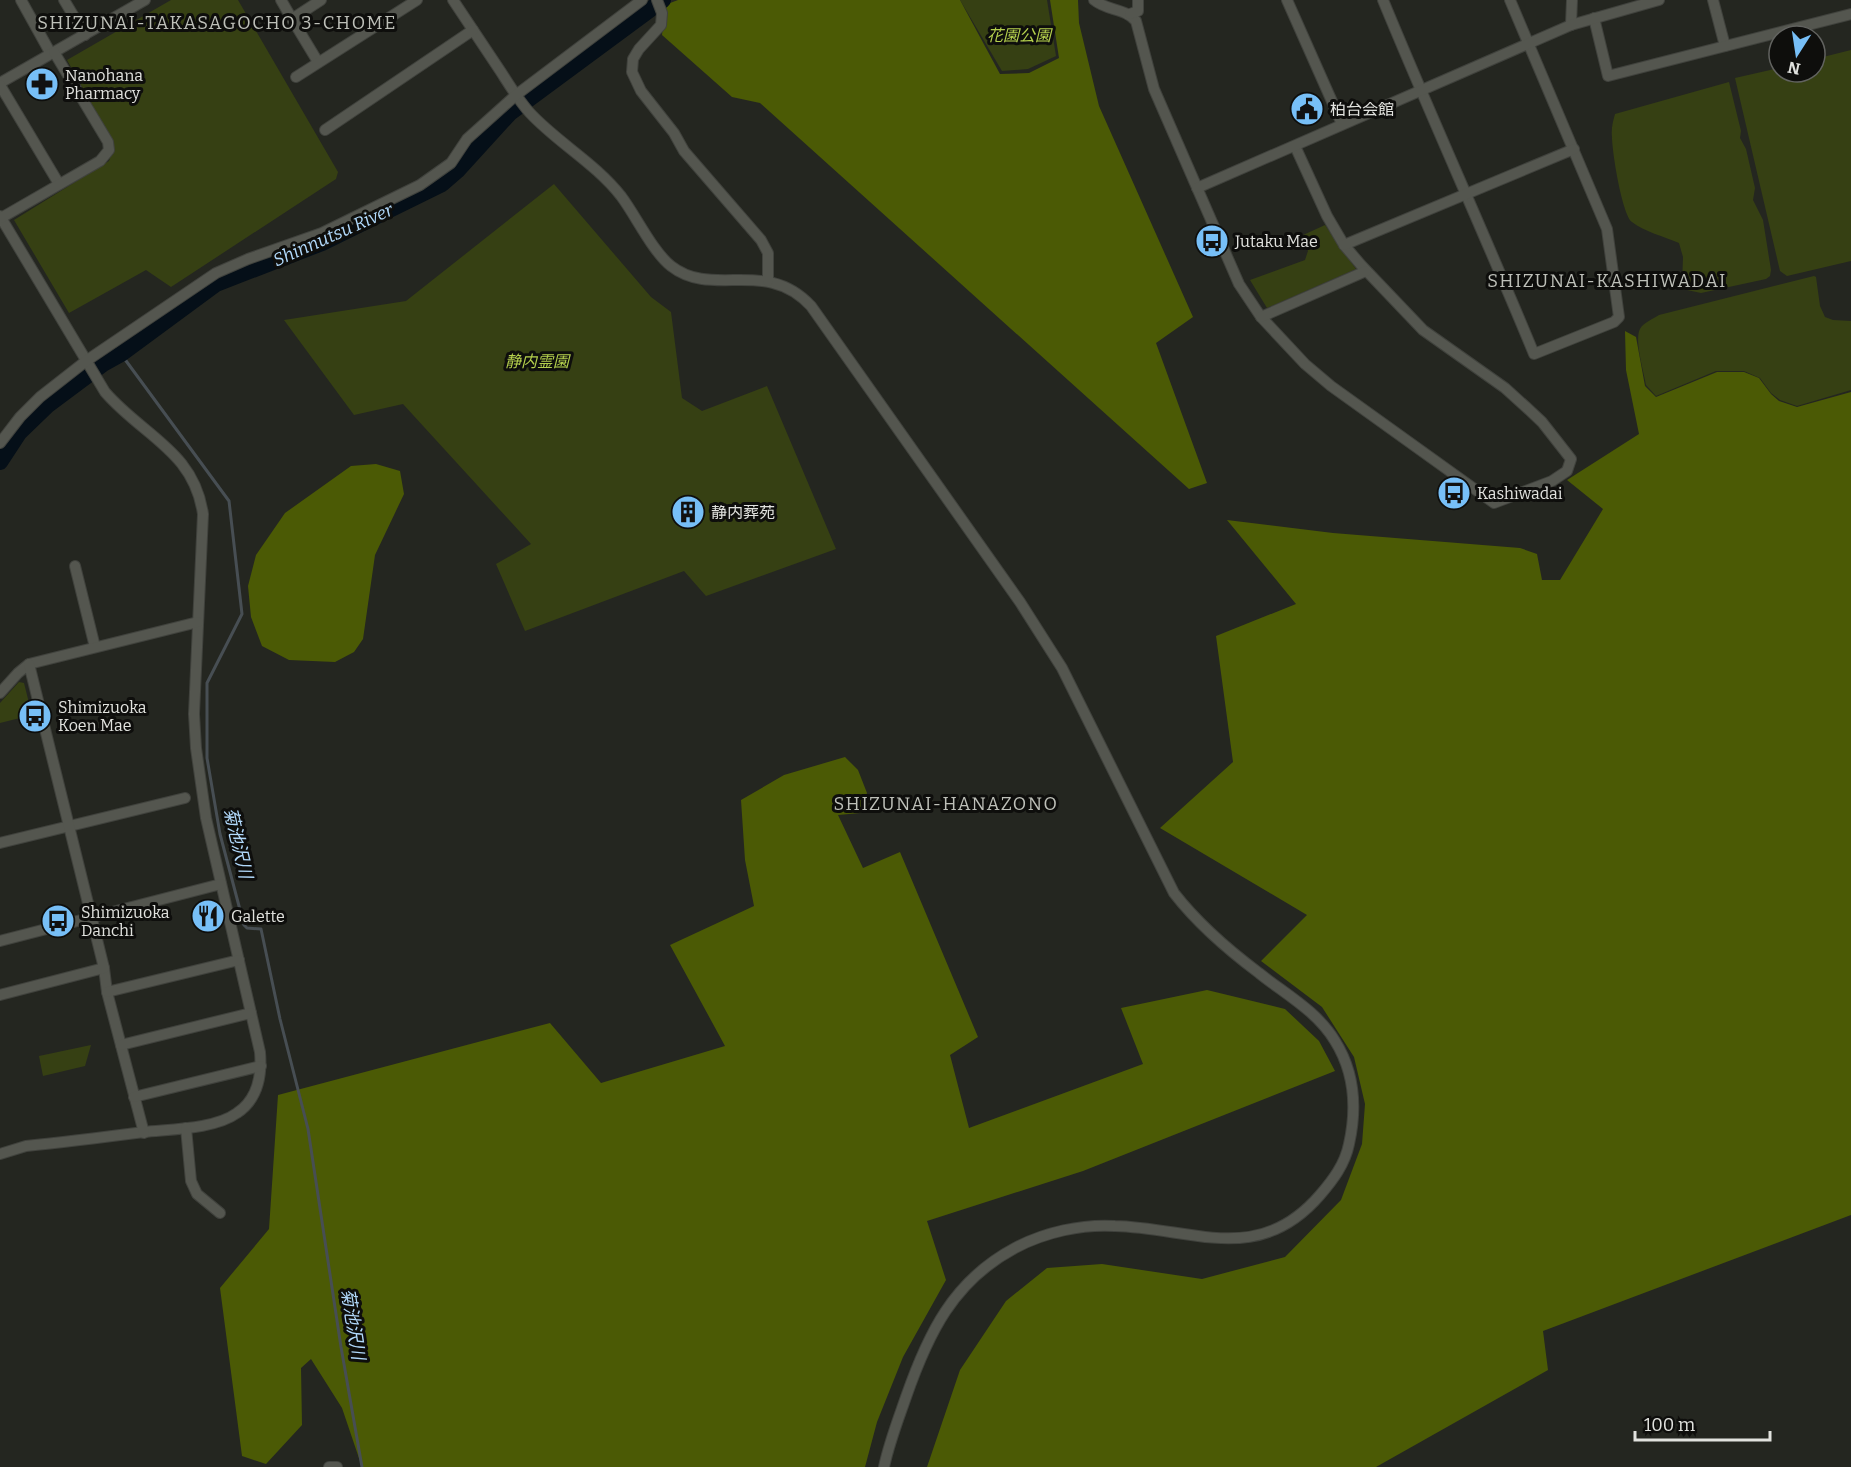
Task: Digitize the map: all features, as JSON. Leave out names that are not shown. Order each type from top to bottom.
[{"type":"street","points":[[0,1154],[26,1146],[186,1128],[222,1121],[241,1110],[255,1092],[261,1066],[260,1052],[206,818],[196,748],[194,714],[203,514],[201,498],[196,484],[175,455],[119,409],[97,379],[1,217],[100,161],[109,150],[108,142],[21,0]]},
{"type":"street","points":[[64,0],[85,35]]},
{"type":"street","points":[[59,184],[0,84],[85,35],[133,3],[145,0]]},
{"type":"street","points":[[281,0],[318,62]]},
{"type":"street","points":[[292,19],[321,0]]},
{"type":"street","points":[[296,77],[417,0]]},
{"type":"street","points":[[453,0],[528,111],[603,176],[671,266],[682,273],[706,279],[754,279],[786,286],[797,291],[811,306],[1020,602],[1062,668],[1174,893],[1207,931],[1321,1023],[1335,1039],[1351,1078],[1354,1096],[1352,1130],[1347,1153],[1338,1173],[1311,1206],[1294,1219],[1259,1234],[1239,1238],[1215,1239],[1114,1226],[1072,1229],[1035,1239],[1017,1247],[983,1270],[961,1289],[931,1334],[910,1386],[884,1467]]},
{"type":"street","points":[[0,442],[40,397],[216,273],[248,259],[322,233],[420,185],[451,163],[467,139],[642,0]]},
{"type":"street","points":[[657,0],[662,13],[661,25],[639,49],[633,59],[632,72],[641,91],[674,133],[684,151],[761,240],[768,253],[768,281]]},
{"type":"street","points":[[1094,0],[1104,7],[1130,14],[1136,21],[1154,89],[1239,284],[1261,317],[1305,364],[1331,386],[1494,503],[1552,481],[1567,471],[1571,459],[1542,422],[1505,388],[1423,330],[1344,245],[1327,216],[1295,146]]},
{"type":"street","points":[[1130,14],[1138,11],[1138,0]]},
{"type":"street","points":[[1287,0],[1342,124]]},
{"type":"street","points":[[1383,0],[1534,354],[1614,322],[1619,317],[1607,229],[1510,0]]},
{"type":"street","points":[[1571,25],[1572,0]]},
{"type":"street","points":[[1197,188],[1571,25],[1659,0]]},
{"type":"street","points":[[1713,0],[1725,46]]},
{"type":"street","points":[[1594,18],[1608,76],[1851,14]]},
{"type":"street","points":[[325,130],[473,30]]},
{"type":"street","points":[[1344,245],[1574,149]]},
{"type":"street","points":[[1261,317],[1366,271]]},
{"type":"street","points":[[75,566],[95,647]]},
{"type":"street","points":[[0,693],[29,664],[198,622]]},
{"type":"street","points":[[29,664],[104,968],[107,992],[144,1132]]},
{"type":"street","points":[[0,843],[185,798]]},
{"type":"street","points":[[0,941],[221,884]]},
{"type":"street","points":[[107,992],[239,960]]},
{"type":"street","points":[[0,994],[104,968]]},
{"type":"street","points":[[121,1045],[251,1013]]},
{"type":"street","points":[[134,1097],[261,1066]]},
{"type":"street","points":[[186,1128],[191,1181],[197,1194],[220,1213]]},
{"type":"street","points":[[329,1467],[337,1467]]},
{"type":"green space","points":[[171,0],[238,0],[338,172],[336,179],[171,287],[146,270],[69,313],[14,220],[109,161],[114,145],[67,60]]},
{"type":"green space","points":[[678,0],[960,0],[1000,74],[1029,73],[1059,58],[1050,0],[1078,0],[1079,23],[1099,106],[1193,317],[1156,343],[1207,483],[1189,489],[760,103],[732,97],[662,35],[665,5]]},
{"type":"green space","name":"花園公園","points":[[960,0],[1047,0],[1056,56],[1028,69],[1002,71]]},
{"type":"green space","points":[[1851,50],[1851,261],[1787,276],[1780,271],[1735,78],[1767,71],[1767,84],[1827,84],[1827,56]]},
{"type":"green space","points":[[1729,82],[1741,131],[1740,138],[1746,149],[1755,188],[1753,200],[1763,220],[1771,270],[1770,276],[1766,279],[1701,293],[1687,290],[1682,286],[1683,257],[1679,243],[1642,228],[1628,217],[1616,168],[1612,128],[1615,114]]},
{"type":"green space","name":"静内霊園","points":[[554,184],[651,297],[671,312],[682,398],[702,411],[767,386],[836,549],[706,596],[684,571],[525,631],[496,564],[531,544],[403,404],[354,415],[284,320],[406,301]]},
{"type":"green space","points":[[1325,225],[1356,269],[1267,308],[1250,280],[1305,260],[1308,251],[1301,236]]},
{"type":"green space","points":[[1814,276],[1820,306],[1825,317],[1851,321],[1851,390],[1797,406],[1780,400],[1771,393],[1760,378],[1744,371],[1716,371],[1656,396],[1646,385],[1638,334],[1648,321],[1659,315]]},
{"type":"green space","points":[[1625,331],[1636,337],[1645,386],[1656,397],[1717,372],[1744,372],[1759,378],[1779,401],[1797,407],[1851,392],[1851,1215],[1543,1331],[1548,1370],[1376,1467],[927,1467],[960,1370],[1006,1301],[1047,1268],[1102,1264],[1202,1279],[1285,1257],[1341,1200],[1362,1144],[1365,1104],[1354,1057],[1322,1007],[1261,961],[1307,915],[1160,828],[1233,762],[1216,636],[1296,604],[1227,520],[1333,533],[1520,548],[1537,554],[1542,580],[1560,580],[1603,509],[1567,480],[1639,434],[1626,370]]},
{"type":"green space","points":[[376,464],[400,471],[404,494],[375,555],[363,639],[354,652],[335,662],[289,660],[262,646],[251,617],[248,586],[256,555],[285,513],[351,466]]},
{"type":"green space","points":[[19,682],[24,683],[32,715],[0,723],[0,703]]},
{"type":"green space","points":[[845,757],[858,770],[867,793],[860,813],[838,815],[863,868],[900,852],[978,1037],[950,1055],[969,1128],[1143,1064],[1121,1008],[1207,990],[1285,1009],[1319,1041],[1335,1071],[1083,1171],[927,1221],[946,1280],[903,1357],[877,1422],[865,1467],[362,1467],[342,1408],[311,1359],[301,1368],[302,1425],[266,1464],[242,1456],[220,1288],[269,1229],[278,1095],[550,1023],[601,1083],[725,1046],[670,945],[754,906],[745,860],[741,800],[784,775]]},
{"type":"green space","points":[[91,1045],[85,1066],[43,1076],[39,1056]]},
{"type":"waterway","name":"Shinnutsu River","points":[[0,462],[19,433],[48,405],[216,284],[322,243],[442,184],[457,171],[510,113],[663,0]]},
{"type":"waterway","name":"菊池沢川","points":[[121,354],[229,501],[242,614],[207,683],[207,758],[220,834],[244,925],[247,928],[261,929],[280,1019],[308,1129],[341,1347],[362,1467]]},
{"type":"place","name":"Nanohana Pharmacy","points":[[42,84]]},
{"type":"place","name":"柏台会館","points":[[1307,109]]},
{"type":"place","name":"Jutaku Mae","points":[[1212,241]]},
{"type":"place","name":"Kashiwadai","points":[[1454,493]]},
{"type":"place","name":"静内葬苑","points":[[688,512]]},
{"type":"place","name":"Shimizuoka Koen Mae","points":[[35,716]]},
{"type":"place","name":"Galette","points":[[208,916]]},
{"type":"place","name":"Shimizuoka Danchi","points":[[58,921]]},
{"type":"district","name":"SHIZUNAI-TAKASAGOCHO 3-CHOME","points":[[217,23]]},
{"type":"district","name":"SHIZUNAI-KASHIWADAI","points":[[1607,281]]},
{"type":"district","name":"SHIZUNAI-HANAZONO","points":[[946,804]]}]
